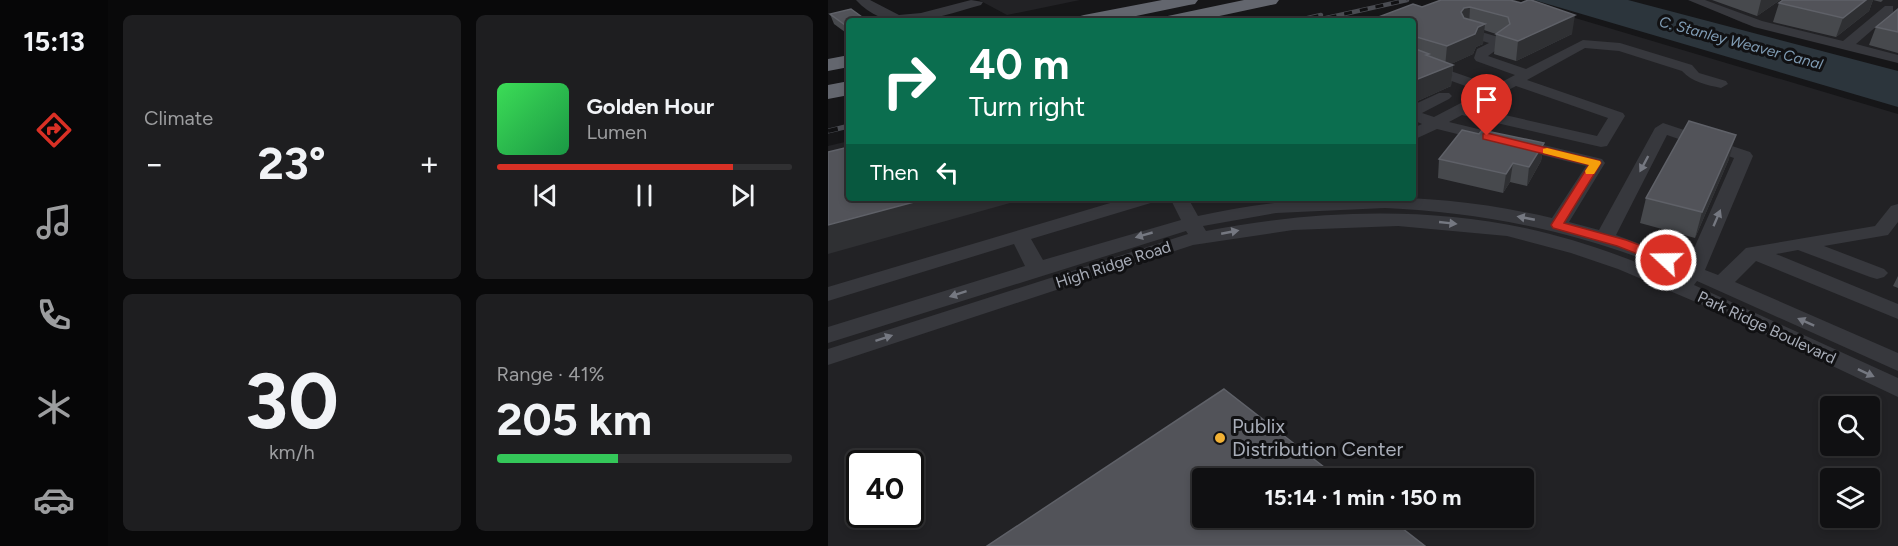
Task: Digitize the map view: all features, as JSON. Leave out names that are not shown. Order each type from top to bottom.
[{"type":"highway","points":[[1099,18],[1189,0]]},
{"type":"highway","points":[[1184,18],[1270,0]]},
{"type":"highway","points":[[828,66],[846,62]]},
{"type":"highway","points":[[828,72],[846,69]]},
{"type":"highway","points":[[828,92],[846,89]]},
{"type":"street","points":[[862,0],[893,18],[915,18],[977,2]]},
{"type":"street","points":[[1694,0],[1758,24],[1898,59]]},
{"type":"street","points":[[1846,46],[1888,6]]},
{"type":"street","points":[[1758,24],[1775,12]]},
{"type":"street","points":[[1460,110],[1601,142],[1617,116],[1520,77],[1481,58],[1482,52],[1500,42],[1468,32]]},
{"type":"street","points":[[1416,133],[1583,44],[1620,47],[1687,68],[1694,76],[1721,84]]},
{"type":"street","points":[[1416,63],[1494,91]]},
{"type":"street","points":[[1416,111],[1444,96]]},
{"type":"street","points":[[1416,114],[1434,123],[1596,163],[1557,225]]},
{"type":"street","points":[[1605,238],[1663,128],[1744,156],[1694,272],[1678,286]]},
{"type":"street","points":[[828,294],[1137,201]]},
{"type":"street","points":[[1181,201],[1196,230]]},
{"type":"street","name":"Park Ridge Boulevard","points":[[1389,207],[1481,211],[1557,225],[1605,238],[1694,272],[1898,363]]},
{"type":"street","name":"Park Ridge Boulevard","points":[[1389,207],[1455,224],[1528,235],[1647,272],[1898,388]]},
{"type":"street","name":"High Ridge Road","points":[[828,335],[1037,269],[1196,230],[1234,231],[1389,207]]},
{"type":"street","points":[[1721,284],[1753,252],[1881,231],[1898,210]]},
{"type":"street","name":"High Ridge Road","points":[[828,357],[1151,251],[1196,230]]},
{"type":"street","points":[[1020,237],[1037,269]]},
{"type":"street","points":[[1800,244],[1878,273]]},
{"type":"street","points":[[1753,252],[1898,312]]},
{"type":"shaded area","points":[[979,0],[1080,0],[1007,15]]},
{"type":"shaded area","points":[[1450,0],[1515,0],[1898,114],[1898,546],[828,546],[828,146],[846,142],[846,201],[1416,201],[1416,18],[1374,18]]},
{"type":"shaded area","points":[[1692,0],[1898,0],[1898,62],[1743,23]]},
{"type":"water","name":"C. Stanley Weaver Canal","points":[[1534,0],[1628,0],[1898,71],[1898,107]]},
{"type":"building","points":[[1441,0],[1510,0],[1521,3],[1531,0],[1575,15],[1518,41],[1496,34],[1510,24],[1508,17],[1470,7],[1464,8],[1461,12],[1464,18],[1485,24],[1478,27],[1475,34],[1447,46],[1416,37],[1416,18],[1376,18],[1413,4],[1422,7]]},
{"type":"building","points":[[1783,0],[1866,0],[1843,18],[1779,3]]},
{"type":"building","points":[[851,9],[863,18],[846,18],[845,25],[830,14]]},
{"type":"building","points":[[1898,9],[1898,32],[1876,27]]},
{"type":"building","points":[[1416,49],[1429,54],[1426,55],[1453,65],[1416,80]]},
{"type":"building","points":[[1689,121],[1736,135],[1702,212],[1646,198]]},
{"type":"building","points":[[1462,130],[1479,134],[1482,130],[1544,143],[1529,167],[1513,163],[1506,174],[1439,159]]},
{"type":"building","points":[[846,148],[846,201],[918,201],[828,225],[828,152]]},
{"type":"building","name":"Publix Distribution Center","points":[[1224,389],[1325,468],[1192,468],[1192,528],[1402,528],[1425,546],[987,546]]},
{"type":"railway","points":[[1326,18],[1407,0]]},
{"type":"railway","points":[[1308,18],[1321,15]]},
{"type":"railway","points":[[828,131],[846,127]]},
{"type":"slow traffic","points":[[1547,151],[1596,163],[1590,171]]},
{"type":"place","name":"Publix Distribution Center","points":[[1220,438]]},
{"type":"route","points":[[1487,136],[1596,163],[1557,225],[1622,243],[1666,260]]}]
